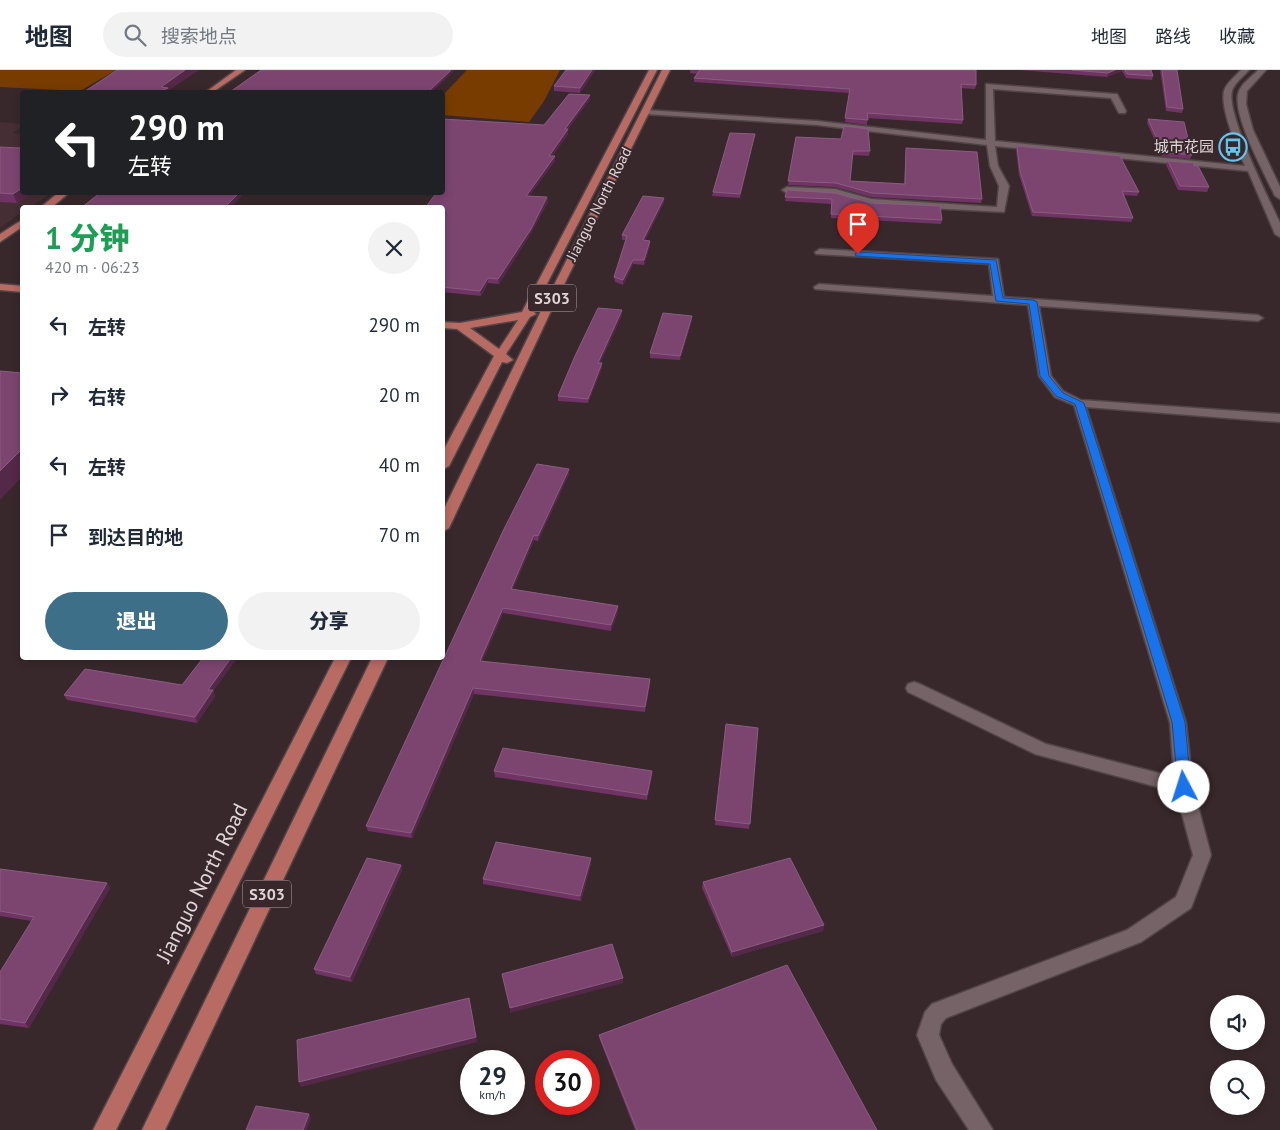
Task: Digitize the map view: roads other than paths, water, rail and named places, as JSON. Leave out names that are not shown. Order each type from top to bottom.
[{"type":"main road","points":[[212,90],[241,70]]},
{"type":"main road","name":"Jianguo North Road","points":[[445,460],[500,355],[526,314],[653,70]]},
{"type":"main road","name":"Jianguo North Road","points":[[445,522],[545,313],[666,70]]},
{"type":"main road","points":[[48,205],[62,195]]},
{"type":"main road","points":[[0,239],[20,224]]},
{"type":"main road","points":[[0,287],[20,289]]},
{"type":"main road","points":[[445,325],[460,326],[526,314],[545,313]]},
{"type":"main road","points":[[460,326],[519,368]]},
{"type":"main road","name":"Jianguo North Road","points":[[104,1130],[342,660]]},
{"type":"main road","name":"S303","points":[[153,1130],[379,660]]},
{"type":"street","points":[[1245,70],[1228,90],[1227,102],[1251,169],[1280,234]]},
{"type":"street","points":[[1262,70],[1242,92],[1241,102],[1248,129],[1280,196]]},
{"type":"street","points":[[787,190],[835,192],[870,202],[1001,210],[1004,186],[994,166],[990,142],[989,86],[1114,96],[1122,111]]},
{"type":"street","points":[[645,112],[817,123],[1251,169]]},
{"type":"street","points":[[820,252],[994,262],[999,300]]},
{"type":"street","points":[[819,287],[1258,318]]},
{"type":"street","points":[[1033,302],[1044,376],[1060,394],[1079,403],[1280,418]]},
{"type":"street","points":[[982,1130],[944,1072],[928,1035],[932,1019],[939,1011],[1134,936],[1184,902],[1202,854],[1184,787],[1178,722],[1079,403]]},
{"type":"street","points":[[914,688],[1040,749],[1184,787]]},
{"type":"place","name":"城市花园","points":[[1233,147]]}]
